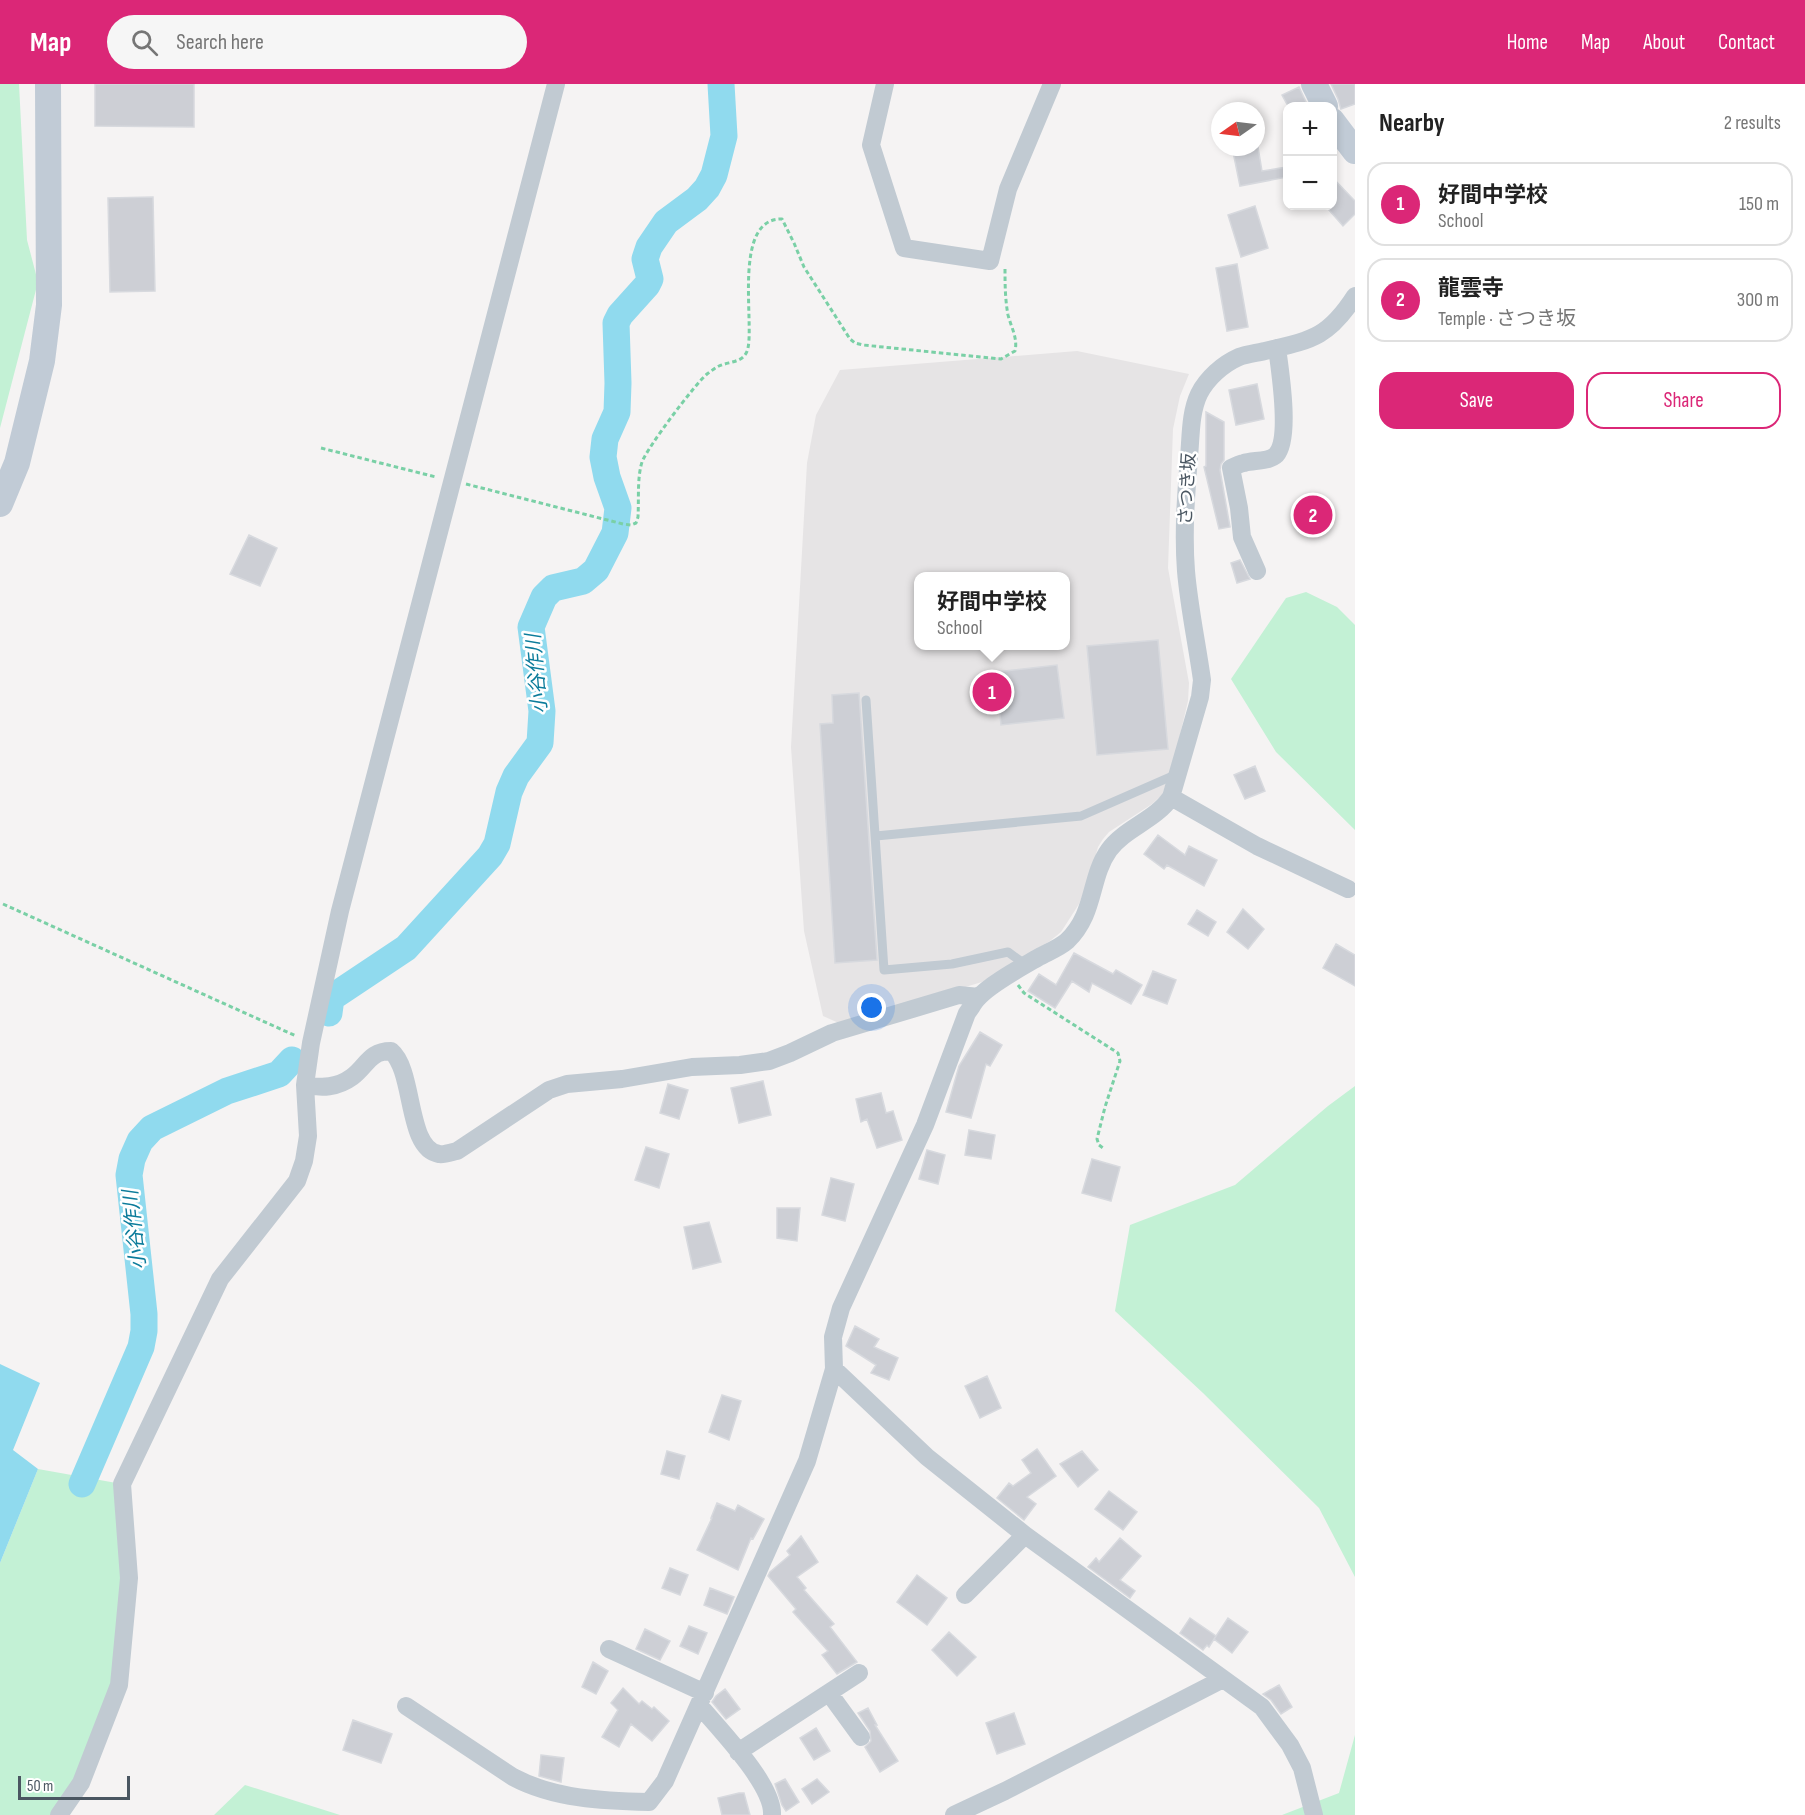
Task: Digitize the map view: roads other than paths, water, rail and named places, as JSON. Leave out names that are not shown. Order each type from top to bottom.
[{"type":"street","points":[[0,504],[17,464],[42,361],[49,305],[48,84]]},
{"type":"street","points":[[59,1815],[81,1783],[119,1685],[129,1578],[122,1484],[220,1279],[297,1181],[304,1161],[308,1136],[305,1085],[311,1043],[343,900],[556,84]]},
{"type":"street","points":[[885,84],[871,146],[904,248],[990,261],[1008,189],[1052,84]]},
{"type":"street","points":[[1314,84],[1323,102]]},
{"type":"street","points":[[1337,128],[1355,151]]},
{"type":"street","name":"さつき坂","points":[[1171,797],[1200,697],[1202,680],[1186,572],[1185,542],[1185,502],[1192,416],[1199,394],[1208,380],[1225,365],[1240,357],[1316,337],[1331,326],[1355,296]]},
{"type":"street","points":[[1257,571],[1242,537],[1231,468],[1245,462],[1272,458],[1277,454],[1281,441],[1284,409],[1277,348]]},
{"type":"street","points":[[406,1706],[526,1784],[564,1795],[618,1801],[655,1809],[665,1781],[807,1461],[834,1369],[833,1337],[841,1308],[925,1125],[968,1013],[979,997],[1009,975],[1066,942],[1088,912],[1100,868],[1107,852],[1118,839],[1166,805],[1171,797],[1257,846],[1348,889]]},
{"type":"street","points":[[305,1085],[319,1088],[331,1087],[352,1077],[366,1062],[381,1051],[391,1051],[397,1055],[409,1090],[415,1126],[421,1139],[431,1151],[440,1155],[457,1150],[549,1090],[567,1084],[622,1079],[692,1067],[769,1061],[832,1033],[959,994],[979,997]]},
{"type":"street","points":[[834,1369],[927,1457],[1025,1535],[1262,1707],[1290,1745],[1302,1768],[1314,1815]]},
{"type":"street","points":[[965,1595],[1025,1535]]},
{"type":"street","points":[[609,1650],[702,1699],[738,1752],[759,1778],[773,1807],[772,1815]]},
{"type":"street","points":[[738,1752],[859,1673]]},
{"type":"street","points":[[954,1815],[1223,1679]]},
{"type":"street","points":[[829,1693],[861,1737]]},
{"type":"lane","points":[[866,700],[884,970],[952,964],[1008,952],[1026,965]]},
{"type":"lane","points":[[876,836],[1081,816],[1179,773]]},
{"type":"water","points":[[0,1364],[40,1383],[13,1450],[38,1469],[0,1563]]},
{"type":"waterway","name":"小谷作川","points":[[329,1013],[331,998],[406,948],[490,856],[497,844],[509,792],[516,776],[540,743],[542,711],[531,627],[544,597],[553,588],[583,581],[596,570],[615,533],[618,508],[607,477],[603,457],[605,439],[617,412],[616,323],[650,279],[645,259],[649,247],[666,222],[697,199],[707,188],[714,175],[724,136],[721,84]]},
{"type":"waterway","name":"小谷作川","points":[[82,1484],[141,1347],[144,1331],[129,1175],[132,1159],[140,1141],[152,1128],[227,1091],[279,1074],[292,1060]]},
{"type":"place","name":"龍雲寺","points":[[1313,515]]},
{"type":"place","name":"好間中学校","points":[[992,692]]}]
